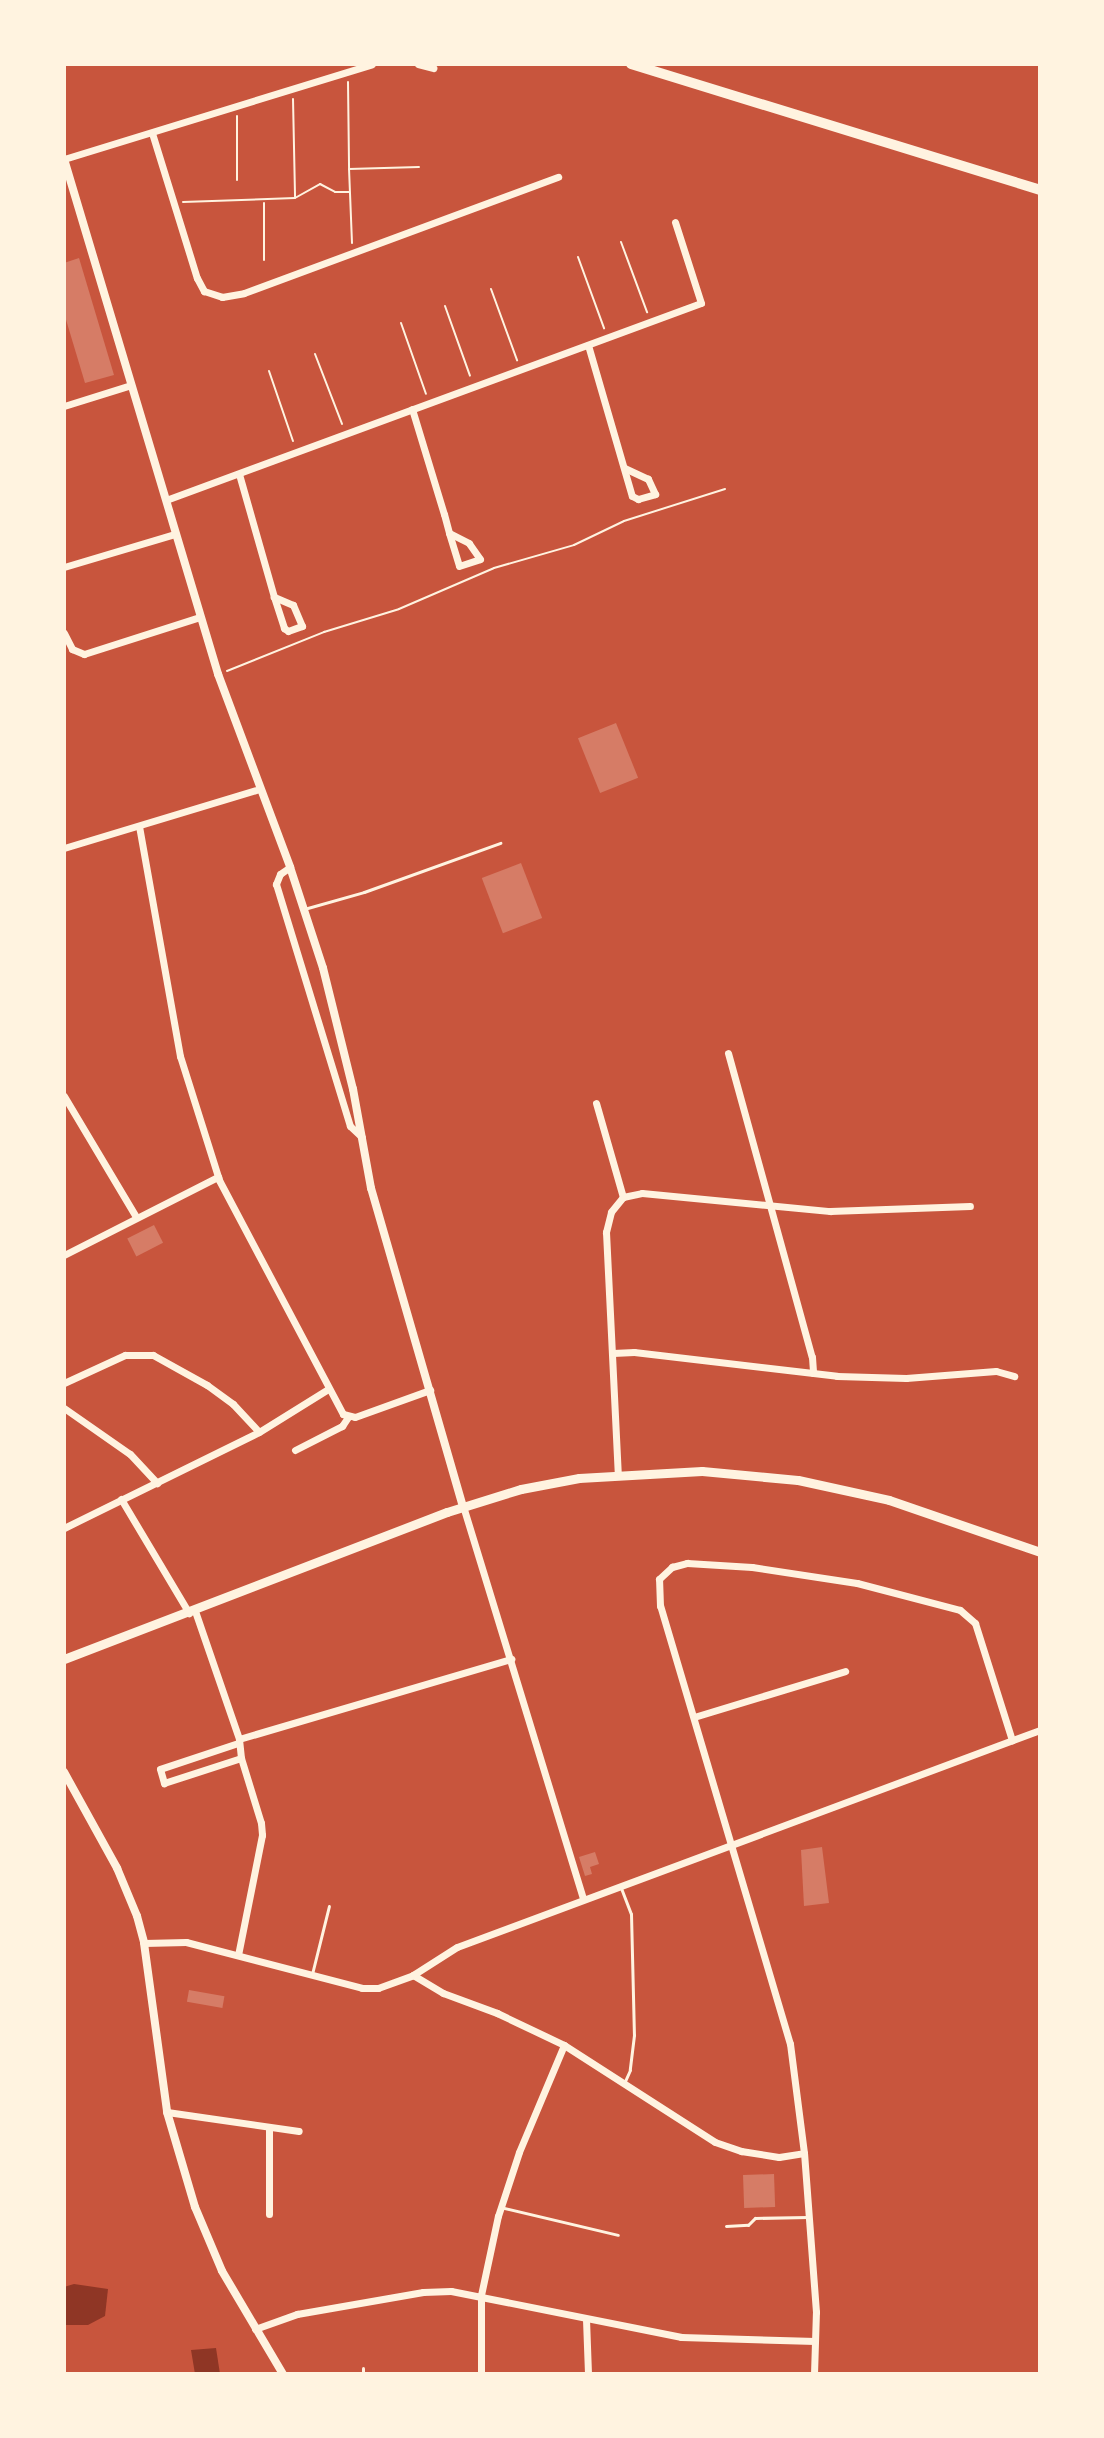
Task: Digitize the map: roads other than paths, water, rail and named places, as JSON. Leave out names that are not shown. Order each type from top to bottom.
[{"type":"main road","points":[[631,64],[1040,190]]},
{"type":"main road","points":[[64,1659],[463,1506],[542,1484],[618,1474],[702,1471],[798,1480],[889,1500],[1040,1552]]},
{"type":"street","points":[[372,64],[64,159],[218,674],[304,909],[339,1029],[371,1188],[463,1506],[583,1898]]},
{"type":"street","points":[[418,64],[433,68]]},
{"type":"street","points":[[152,133],[197,278],[204,291],[222,297],[244,293],[558,177]]},
{"type":"street","points":[[166,500],[701,303],[675,222]]},
{"type":"street","points":[[588,345],[632,496],[638,499],[655,494],[648,479],[624,468]]},
{"type":"street","points":[[64,406],[131,385]]},
{"type":"street","points":[[412,409],[449,533],[459,566],[480,559],[469,543],[449,533]]},
{"type":"street","points":[[239,474],[274,597],[284,628],[288,631],[302,626],[293,605],[274,597]]},
{"type":"street","points":[[64,567],[175,534]]},
{"type":"street","points":[[64,633],[72,649],[84,654],[200,617]]},
{"type":"street","points":[[64,848],[260,789]]},
{"type":"street","points":[[139,826],[180,1056],[218,1177],[328,1389],[348,1417]]},
{"type":"street","points":[[290,867],[280,874],[276,884],[350,1126],[362,1137]]},
{"type":"street","points":[[728,1053],[748,1120],[768,1208],[812,1357],[813,1373]]},
{"type":"street","points":[[64,1096],[136,1217]]},
{"type":"street","points":[[596,1103],[623,1197]]},
{"type":"street","points":[[64,1255],[218,1177]]},
{"type":"street","points":[[618,1474],[606,1232],[611,1212],[623,1197],[642,1193],[768,1208],[830,1211],[970,1206]]},
{"type":"street","points":[[613,1353],[634,1352],[813,1373],[906,1378],[996,1371],[1014,1376]]},
{"type":"street","points":[[64,1383],[125,1355],[153,1355],[207,1385],[233,1404],[259,1432]]},
{"type":"street","points":[[64,1528],[259,1432],[328,1389]]},
{"type":"street","points":[[295,1450],[342,1426],[348,1417],[430,1390]]},
{"type":"street","points":[[64,1408],[130,1454],[157,1483]]},
{"type":"street","points":[[121,1499],[192,1612],[238,1741],[262,1835],[238,1955]]},
{"type":"street","points":[[814,2374],[815,2341],[804,2153],[790,2044],[657,1588],[662,1573],[672,1567],[698,1563],[785,1571],[857,1583],[968,1613],[975,1623],[1012,1740]]},
{"type":"street","points":[[241,1758],[164,1783],[160,1769],[238,1741],[511,1659]]},
{"type":"street","points":[[694,1717],[845,1671]]},
{"type":"street","points":[[144,1943],[186,1942],[362,1988],[378,1988],[413,1975],[457,1947],[1040,1730]]},
{"type":"street","points":[[64,1772],[117,1868],[144,1943],[167,2112],[195,2207],[222,2271],[283,2374]]},
{"type":"street","points":[[413,1975],[443,1993],[497,2013],[564,2045],[715,2142],[741,2151],[779,2157],[804,2153]]},
{"type":"street","points":[[481,2374],[481,2295],[500,2207],[519,2152],[564,2045]]},
{"type":"street","points":[[167,2112],[299,2131]]},
{"type":"street","points":[[269,2127],[269,2214]]},
{"type":"street","points":[[255,2329],[297,2314],[423,2292],[481,2295],[681,2337],[815,2341]]},
{"type":"street","points":[[586,2319],[588,2374]]},
{"type":"lane","points":[[304,909],[364,892],[500,843]]},
{"type":"lane","points":[[620,1885],[631,1914],[634,2035],[630,2070],[624,2083]]},
{"type":"lane","points":[[312,1974],[329,1906]]},
{"type":"lane","points":[[500,2207],[618,2235]]},
{"type":"lane","points":[[726,2226],[748,2225],[755,2218],[808,2217]]}]
